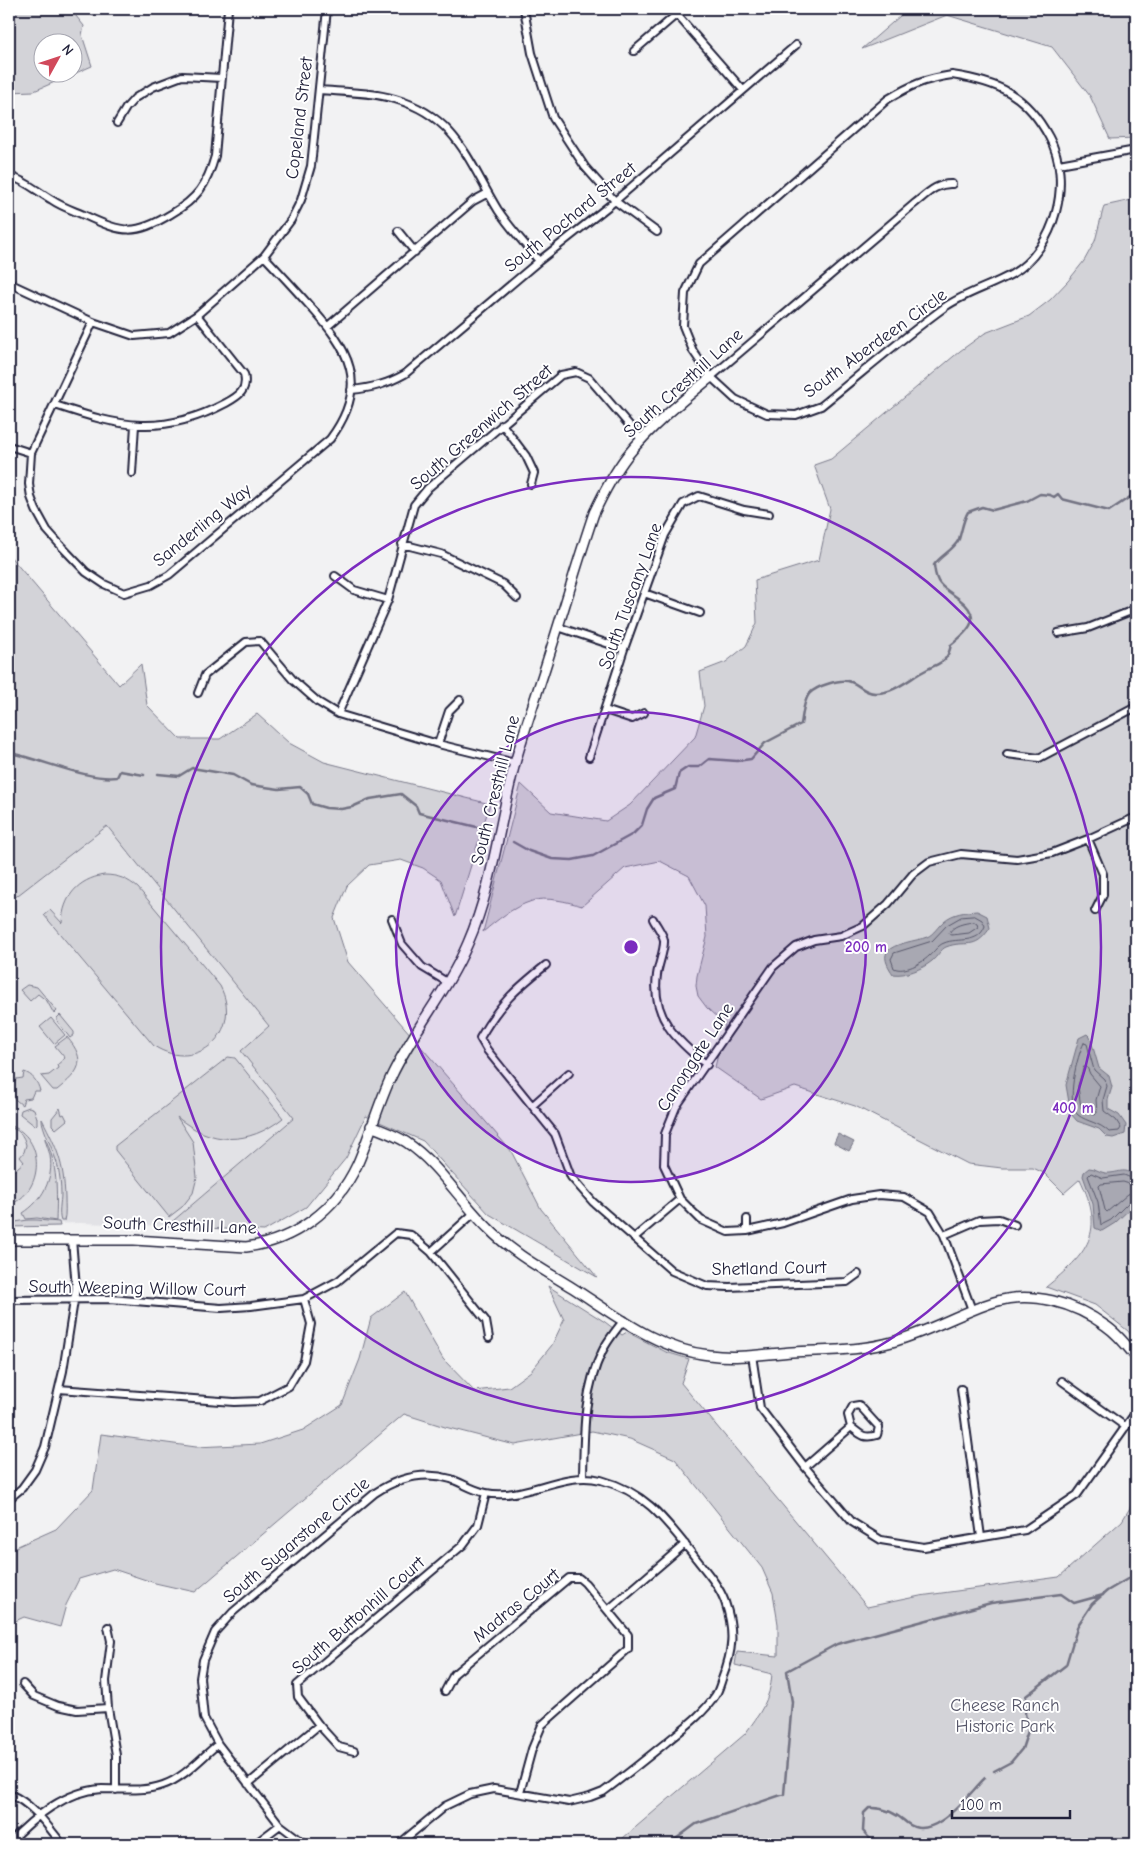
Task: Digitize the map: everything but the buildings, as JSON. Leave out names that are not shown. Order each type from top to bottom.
[{"type":"street","points":[[9,176],[16,178],[53,201],[112,228],[125,230],[149,227],[179,210],[193,199],[207,180],[215,156],[228,9]]},
{"type":"street","name":"Copeland Street","points":[[9,282],[93,322],[134,336],[169,333],[197,315],[264,256],[291,220],[307,183],[311,166],[327,9]]},
{"type":"street","points":[[524,9],[532,53],[553,118],[585,167],[615,201],[657,232]]},
{"type":"street","points":[[672,9],[743,90]]},
{"type":"street","points":[[634,51],[677,14]]},
{"type":"street","name":"South Pochard Street","points":[[351,390],[374,388],[391,382],[405,374],[539,261],[615,201],[796,46]]},
{"type":"street","name":"South Aberdeen Circle","points":[[952,75],[980,79],[1004,89],[1024,103],[1040,121],[1052,142],[1059,164],[1060,195],[1053,220],[1039,250],[1014,273],[946,306],[820,406],[796,415],[767,414],[735,399],[711,376],[694,351],[683,326],[685,293],[699,264],[888,99],[910,85],[931,78],[952,75]]},
{"type":"street","points":[[117,123],[135,98],[152,87],[182,76],[222,78]]},
{"type":"street","points":[[319,90],[378,95],[396,99],[426,112],[453,134],[464,148],[500,213],[539,261]]},
{"type":"street","points":[[1059,164],[1136,150]]},
{"type":"street","name":"South Cresthill Lane","points":[[9,1240],[72,1239],[246,1246],[275,1241],[302,1228],[327,1208],[338,1196],[357,1165],[370,1126],[400,1058],[468,944],[480,912],[515,763],[594,513],[618,470],[627,456],[678,404],[914,204],[937,186],[952,184]]},
{"type":"street","points":[[328,326],[473,201],[488,193]]},
{"type":"street","points":[[398,231],[415,252]]},
{"type":"street","name":"Sanderling Way","points":[[93,322],[32,453],[29,484],[31,498],[47,530],[86,572],[104,584],[124,593],[151,585],[169,574],[330,439],[346,413],[352,376],[349,362],[342,346],[328,326],[264,256]]},
{"type":"street","points":[[55,404],[105,421],[151,426],[172,423],[210,411],[232,399],[243,391],[246,382],[244,374],[197,315]]},
{"type":"street","name":"South Greenwich Street","points":[[338,714],[388,600],[414,505],[428,488],[560,375],[576,372],[589,378],[642,440]]},
{"type":"street","points":[[502,424],[526,456],[534,473],[531,484]]},
{"type":"street","points":[[132,473],[134,425]]},
{"type":"street","points":[[9,446],[32,453]]},
{"type":"street","name":"South Tuscany Lane","points":[[589,756],[624,649],[665,535],[683,504],[699,496],[744,510],[769,514]]},
{"type":"street","points":[[402,544],[441,554],[503,584],[517,598]]},
{"type":"street","points":[[334,576],[354,590],[388,600]]},
{"type":"street","points":[[644,593],[700,613]]},
{"type":"street","points":[[1058,633],[1088,628],[1136,609]]},
{"type":"street","points":[[558,627],[624,649]]},
{"type":"street","points":[[198,693],[204,675],[246,642],[260,641],[293,680],[318,702],[338,714],[438,744],[515,763]]},
{"type":"street","points":[[438,744],[450,711],[460,700]]},
{"type":"street","points":[[1007,754],[1039,758],[1136,707]]},
{"type":"street","points":[[605,710],[632,719],[644,713]]},
{"type":"street","name":"Canongate Lane","points":[[972,1310],[944,1235],[930,1212],[904,1198],[879,1195],[852,1198],[784,1223],[746,1231],[728,1232],[701,1220],[680,1199],[664,1165],[665,1134],[676,1108],[773,968],[796,948],[814,940],[841,936],[863,926],[888,904],[913,874],[930,862],[961,854],[1018,859],[1052,854],[1136,817]]},
{"type":"street","points":[[1088,839],[1103,874],[1104,895],[1095,911]]},
{"type":"street","points":[[392,919],[402,944],[422,967],[447,982]]},
{"type":"street","points":[[653,919],[664,940],[656,977],[657,998],[663,1018],[675,1038],[707,1065]]},
{"type":"street","name":"Shetland Court","points":[[546,965],[513,992],[493,1015],[480,1038],[487,1050],[555,1134],[571,1177],[593,1202],[672,1271],[707,1286],[728,1287],[847,1282],[858,1274]]},
{"type":"street","points":[[533,1105],[569,1073]]},
{"type":"street","points":[[370,1126],[394,1135],[419,1152],[474,1213],[502,1241],[524,1257],[666,1344],[697,1354],[728,1357],[873,1346],[910,1336],[996,1301],[1012,1298],[1045,1299],[1061,1303],[1092,1316],[1122,1340],[1136,1357]]},
{"type":"street","points":[[635,1237],[680,1199]]},
{"type":"street","points":[[431,1252],[474,1213]]},
{"type":"street","points":[[746,1231],[747,1219]]},
{"type":"street","points":[[944,1235],[979,1220],[999,1219],[1015,1226]]},
{"type":"street","name":"South Weeping Willow Court","points":[[9,1300],[110,1299],[221,1308],[304,1299],[338,1281],[396,1233],[412,1235],[431,1252],[486,1321],[489,1338]]},
{"type":"street","points":[[9,1499],[22,1488],[35,1470],[45,1447],[70,1336],[76,1288],[72,1239]]},
{"type":"street","points":[[59,1389],[234,1402],[260,1401],[289,1386],[304,1361],[312,1324],[304,1299]]},
{"type":"street","points":[[583,1477],[588,1388],[602,1351],[624,1320]]},
{"type":"street","points":[[752,1355],[760,1408],[805,1467],[852,1522],[881,1540],[924,1547],[1025,1530],[1077,1495],[1136,1412]]},
{"type":"street","points":[[1062,1381],[1126,1427]]},
{"type":"street","points":[[961,1390],[980,1537]]},
{"type":"street","points":[[860,1404],[879,1427],[877,1435],[869,1438],[861,1435],[851,1427],[848,1415],[853,1406],[860,1404]]},
{"type":"street","points":[[805,1467],[851,1427]]},
{"type":"street","name":"South Sugarstone Circle","points":[[305,1844],[280,1826],[218,1744],[204,1718],[200,1678],[203,1660],[215,1632],[233,1612],[375,1493],[399,1480],[410,1477],[438,1476],[486,1493],[509,1493],[583,1477],[619,1486],[638,1496],[658,1514],[684,1544],[715,1583],[725,1601],[730,1620],[731,1656],[716,1695],[695,1719],[603,1792],[590,1798],[568,1802],[494,1789],[470,1794],[445,1806],[399,1844]]},
{"type":"street","name":"South Buttonhill Court","points":[[354,1751],[339,1748],[319,1725],[298,1697],[297,1685],[463,1545],[478,1525],[486,1493]]},
{"type":"street","points":[[608,1610],[684,1544]]},
{"type":"street","name":"Madras Court","points":[[445,1691],[454,1674],[569,1578],[579,1578],[628,1634],[628,1649],[542,1725],[532,1749],[520,1793]]},
{"type":"street","points":[[108,1627],[111,1641],[106,1682],[108,1708],[116,1755],[116,1790]]},
{"type":"street","points":[[23,1684],[34,1696],[58,1706],[77,1710],[108,1708]]},
{"type":"street","points":[[248,1784],[319,1725]]},
{"type":"street","points":[[9,1843],[55,1804],[68,1797],[84,1791],[138,1790],[163,1786],[183,1774],[218,1744]]},
{"type":"street","points":[[9,1794],[20,1798],[40,1816],[62,1844]]},
{"type":"street","points":[[255,1844],[280,1826]]},
{"type":"shaded area","points":[[107,825],[269,1026],[241,1051],[294,1118],[167,1226],[81,1223],[9,1225],[9,902]]},
{"type":"green space","points":[[9,9],[76,9],[76,16],[84,26],[82,35],[82,32],[32,32],[32,82],[55,82],[34,91],[9,92]]},
{"type":"green space","points":[[908,9],[1136,9],[1136,138],[1110,139],[1090,96],[1052,47],[947,15],[862,49]]},
{"type":"green space","points":[[82,35],[92,66],[82,70]]},
{"type":"green space","points":[[1136,199],[1136,1341],[1128,1331],[1095,1305],[1046,1287],[1061,1275],[1082,1252],[1092,1228],[1092,1214],[1080,1179],[1064,1193],[1044,1173],[1033,1168],[1002,1168],[968,1164],[855,1106],[795,1087],[761,1099],[715,1067],[725,1025],[707,1008],[698,996],[697,976],[707,937],[705,906],[689,876],[660,861],[625,868],[582,906],[550,899],[532,901],[512,910],[483,932],[521,784],[551,812],[606,821],[630,805],[695,737],[704,706],[700,672],[726,662],[746,646],[757,623],[755,580],[819,560],[830,509],[814,465],[831,459],[960,351],[985,333],[1029,316],[1050,300],[1084,261],[1095,241],[1104,206]]},
{"type":"green space","points":[[9,555],[119,685],[141,664],[147,705],[180,739],[220,739],[257,714],[289,743],[324,762],[490,804],[455,917],[441,880],[423,868],[401,860],[369,865],[347,886],[334,918],[348,962],[511,1151],[541,1209],[597,1277],[489,1214],[423,1141],[366,1116],[346,1158],[306,1207],[264,1231],[167,1226],[294,1118],[241,1051],[269,1026],[107,826],[9,902]]},
{"type":"green space","points":[[104,875],[123,878],[138,888],[220,986],[226,1003],[226,1019],[221,1033],[212,1044],[200,1051],[186,1055],[170,1053],[154,1046],[44,915],[50,910],[62,923],[65,905],[74,891],[87,881]]},
{"type":"green space","points":[[27,985],[37,987],[57,1011],[54,1014],[47,1001],[38,994],[30,1001],[20,990]]},
{"type":"green space","points":[[60,1015],[74,1032],[74,1035],[70,1038],[57,1021]]},
{"type":"green space","points":[[51,1018],[65,1035],[54,1044],[40,1027]]},
{"type":"green space","points":[[67,1037],[77,1053],[78,1066],[65,1084],[57,1090],[53,1090],[41,1076],[49,1075],[58,1068],[57,1065],[65,1058],[55,1046]]},
{"type":"green space","points":[[228,1057],[235,1058],[283,1118],[256,1134],[230,1138],[216,1137],[203,1133],[177,1117],[193,1142],[197,1177],[193,1193],[182,1207],[169,1217],[115,1150],[115,1146]]},
{"type":"green space","points":[[24,1072],[34,1079],[40,1091],[34,1091],[31,1098],[24,1099],[22,1105],[11,1096],[9,1086],[13,1086],[16,1079],[23,1078]]},
{"type":"green space","points":[[29,1107],[34,1109],[37,1118],[35,1126],[20,1114],[21,1110]]},
{"type":"green space","points":[[60,1108],[62,1115],[64,1114],[67,1120],[56,1129],[52,1125],[52,1118]]},
{"type":"green space","points":[[42,1119],[56,1148],[61,1165],[65,1198],[64,1221],[61,1221],[60,1215],[61,1191],[58,1167]]},
{"type":"green space","points":[[9,1125],[21,1131],[30,1141],[35,1152],[36,1165],[35,1177],[29,1189],[21,1198],[9,1205],[9,1175],[24,1162],[20,1157],[26,1145],[20,1133],[15,1129],[9,1128]]},
{"type":"green space","points":[[45,1138],[54,1168],[56,1221],[37,1218],[26,1219],[23,1213],[41,1196],[48,1181],[51,1165]]},
{"type":"green space","points":[[28,1220],[59,1222],[60,1226],[9,1227],[9,1223]]},
{"type":"green space","name":"Cheese Ranch Historic Park","points":[[548,1286],[622,1335],[627,1332],[666,1352],[689,1359],[681,1383],[867,1607],[920,1596],[1059,1577],[1122,1521],[1136,1498],[1136,1844],[616,1844],[745,1734],[760,1713],[767,1699],[772,1674],[735,1665],[737,1652],[778,1656],[778,1624],[773,1593],[762,1568],[675,1459],[630,1439],[592,1431],[515,1445],[404,1414],[195,1592],[155,1583],[113,1569],[79,1579],[66,1605],[60,1627],[24,1617],[9,1624],[9,1550],[56,1529],[93,1490],[101,1434],[196,1447],[260,1444],[303,1430],[342,1405],[360,1359],[371,1318],[405,1292],[443,1359],[474,1391],[509,1387],[531,1371],[552,1345],[564,1320]]},
{"type":"water","points":[[977,911],[987,916],[990,928],[979,940],[970,944],[946,947],[924,967],[908,973],[893,974],[887,963],[886,955],[894,946],[927,937],[951,916]]},
{"type":"water","points":[[1087,1034],[1090,1037],[1099,1068],[1109,1076],[1112,1087],[1108,1100],[1108,1109],[1119,1115],[1126,1125],[1125,1134],[1113,1138],[1107,1137],[1099,1129],[1077,1121],[1071,1114],[1066,1085],[1079,1038]]},
{"type":"water","points":[[838,1134],[854,1142],[849,1151],[834,1143]]},
{"type":"water","points":[[1089,1168],[1105,1173],[1128,1171],[1136,1176],[1136,1203],[1115,1223],[1102,1231],[1095,1228],[1093,1204],[1083,1176],[1084,1172]]},
{"type":"waterway","points":[[513,842],[529,851],[552,859],[572,860],[593,856],[633,834],[642,825],[647,809],[654,798],[675,789],[679,773],[688,767],[699,767],[709,759],[737,761],[751,759],[765,743],[801,724],[807,697],[817,688],[835,682],[847,681],[868,692],[882,693],[902,685],[943,661],[948,655],[951,645],[968,629],[972,618],[971,612],[966,606],[938,582],[934,565],[957,543],[968,512],[982,507],[993,510],[1027,501],[1040,494],[1054,497],[1058,494],[1062,499],[1109,511],[1136,493]]},
{"type":"waterway","points":[[9,753],[92,776],[117,777],[120,771],[144,775]]},
{"type":"waterway","points":[[158,774],[179,776],[192,768],[233,775],[251,785],[279,789],[300,787],[308,794],[312,804],[326,808],[341,809],[352,807],[370,799],[401,794],[416,806],[419,813],[481,828]]},
{"type":"waterway","points":[[994,1771],[1011,1762],[1022,1749],[1028,1731],[1025,1713],[1026,1696],[1066,1665],[1078,1625],[1092,1604],[1107,1591],[1136,1574]]},
{"type":"waterway","points":[[669,1844],[696,1824],[784,1794],[792,1702],[787,1671],[837,1644],[991,1603],[1061,1594],[1074,1603],[1103,1595]]},
{"type":"waterway","points":[[881,1844],[870,1839],[863,1831],[864,1813],[869,1808],[890,1811],[917,1828],[928,1827],[950,1814],[985,1778]]}]
